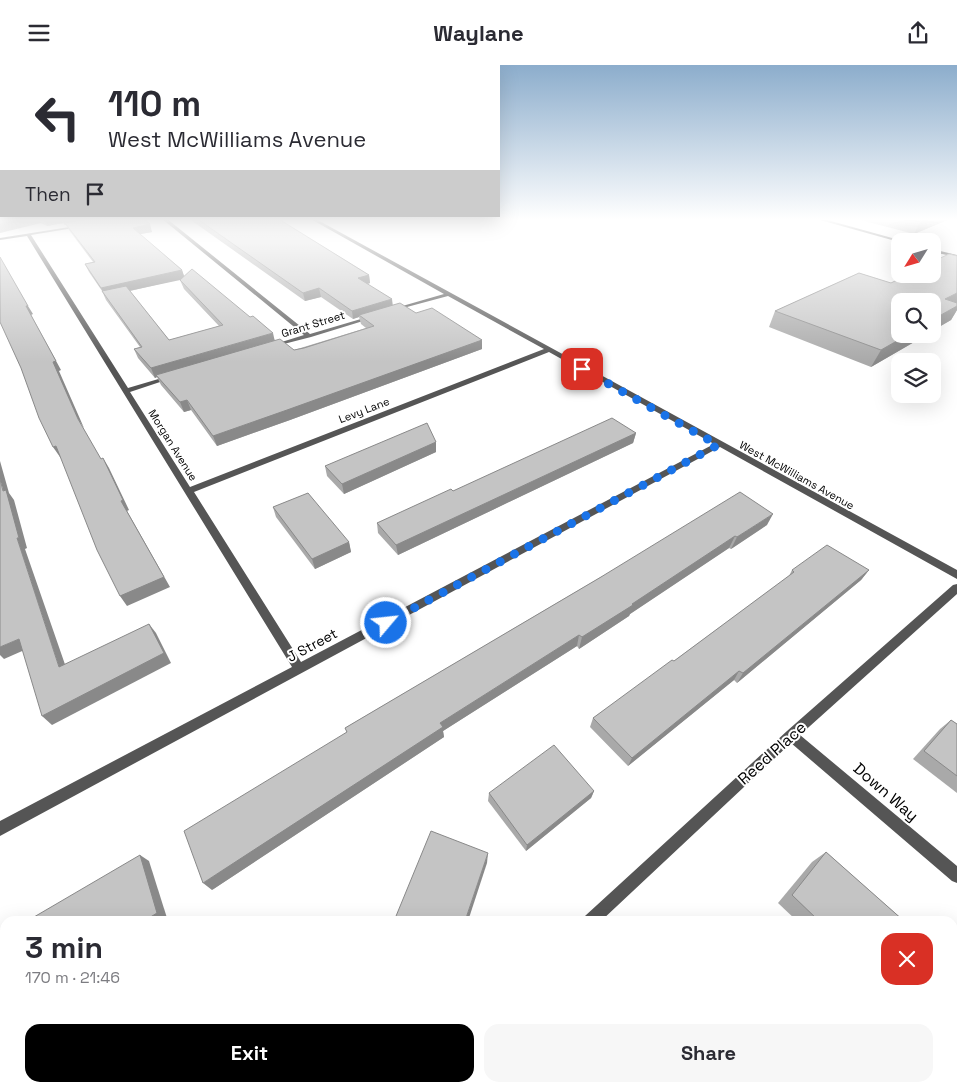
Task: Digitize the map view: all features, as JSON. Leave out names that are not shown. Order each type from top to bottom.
[{"type":"street","name":"Morgan Avenue","points":[[48,266],[300,668]]},
{"type":"street","points":[[222,266],[309,336]]},
{"type":"street","name":"West McWilliams Avenue","points":[[397,266],[718,445],[957,575]]},
{"type":"street","name":"Grant Street","points":[[264,349],[448,294]]},
{"type":"street","name":"Levy Lane","points":[[188,491],[548,350]]},
{"type":"street","points":[[126,391],[181,375]]},
{"type":"street","name":"J Street","points":[[0,829],[718,445]]},
{"type":"street","name":"Reed Place","points":[[595,916],[792,735],[957,588]]},
{"type":"street","name":"Down Way","points":[[792,735],[957,876]]},
{"type":"building","points":[[0,266],[5,266],[56,361],[53,362],[78,419],[101,459],[103,458],[123,500],[121,501],[164,577],[120,596],[97,550],[56,446],[53,447],[39,418],[21,368],[0,322]]},
{"type":"building","points":[[86,266],[177,266],[182,270],[101,288]]},
{"type":"building","points":[[264,266],[354,266],[369,275],[358,278],[392,299],[352,311],[319,288],[303,293]]},
{"type":"building","points":[[941,266],[957,266],[957,293],[945,299],[957,303],[957,306],[941,315],[941,293],[891,293],[891,343],[893,343],[881,350],[775,311],[859,273],[891,283],[941,283]]},
{"type":"building","points":[[192,269],[250,317],[253,316],[273,333],[151,368],[134,349],[142,347],[102,291],[126,286],[169,340],[223,325],[180,280]]},
{"type":"building","points":[[400,303],[416,313],[432,308],[482,340],[213,436],[187,400],[180,402],[156,375],[280,339],[294,350],[304,348],[374,326],[359,315]]},
{"type":"building","points":[[612,418],[636,433],[396,545],[377,523],[451,489],[453,491]]},
{"type":"building","points":[[427,423],[436,442],[342,484],[325,466]]},
{"type":"building","points":[[0,479],[3,491],[6,490],[19,538],[17,538],[59,667],[149,624],[164,653],[42,716],[19,639],[0,647]]},
{"type":"building","points":[[740,492],[773,514],[737,537],[735,536],[633,605],[582,637],[579,635],[440,723],[443,727],[203,883],[184,831],[347,732],[345,728],[601,577]]},
{"type":"building","points":[[308,493],[349,542],[312,559],[273,507]]},
{"type":"building","points":[[827,545],[869,570],[743,673],[739,671],[632,758],[593,718],[672,660],[674,661],[794,572],[792,570]]},
{"type":"building","points":[[951,720],[957,724],[957,776],[924,751]]},
{"type":"building","points":[[554,745],[594,791],[527,845],[489,793]]},
{"type":"building","points":[[431,831],[488,853],[467,916],[396,916]]},
{"type":"building","points":[[826,852],[898,916],[814,916],[792,895]]},
{"type":"building","points":[[140,855],[157,913],[152,916],[36,916]]},
{"type":"route","points":[[386,623],[718,445],[582,369]]}]
